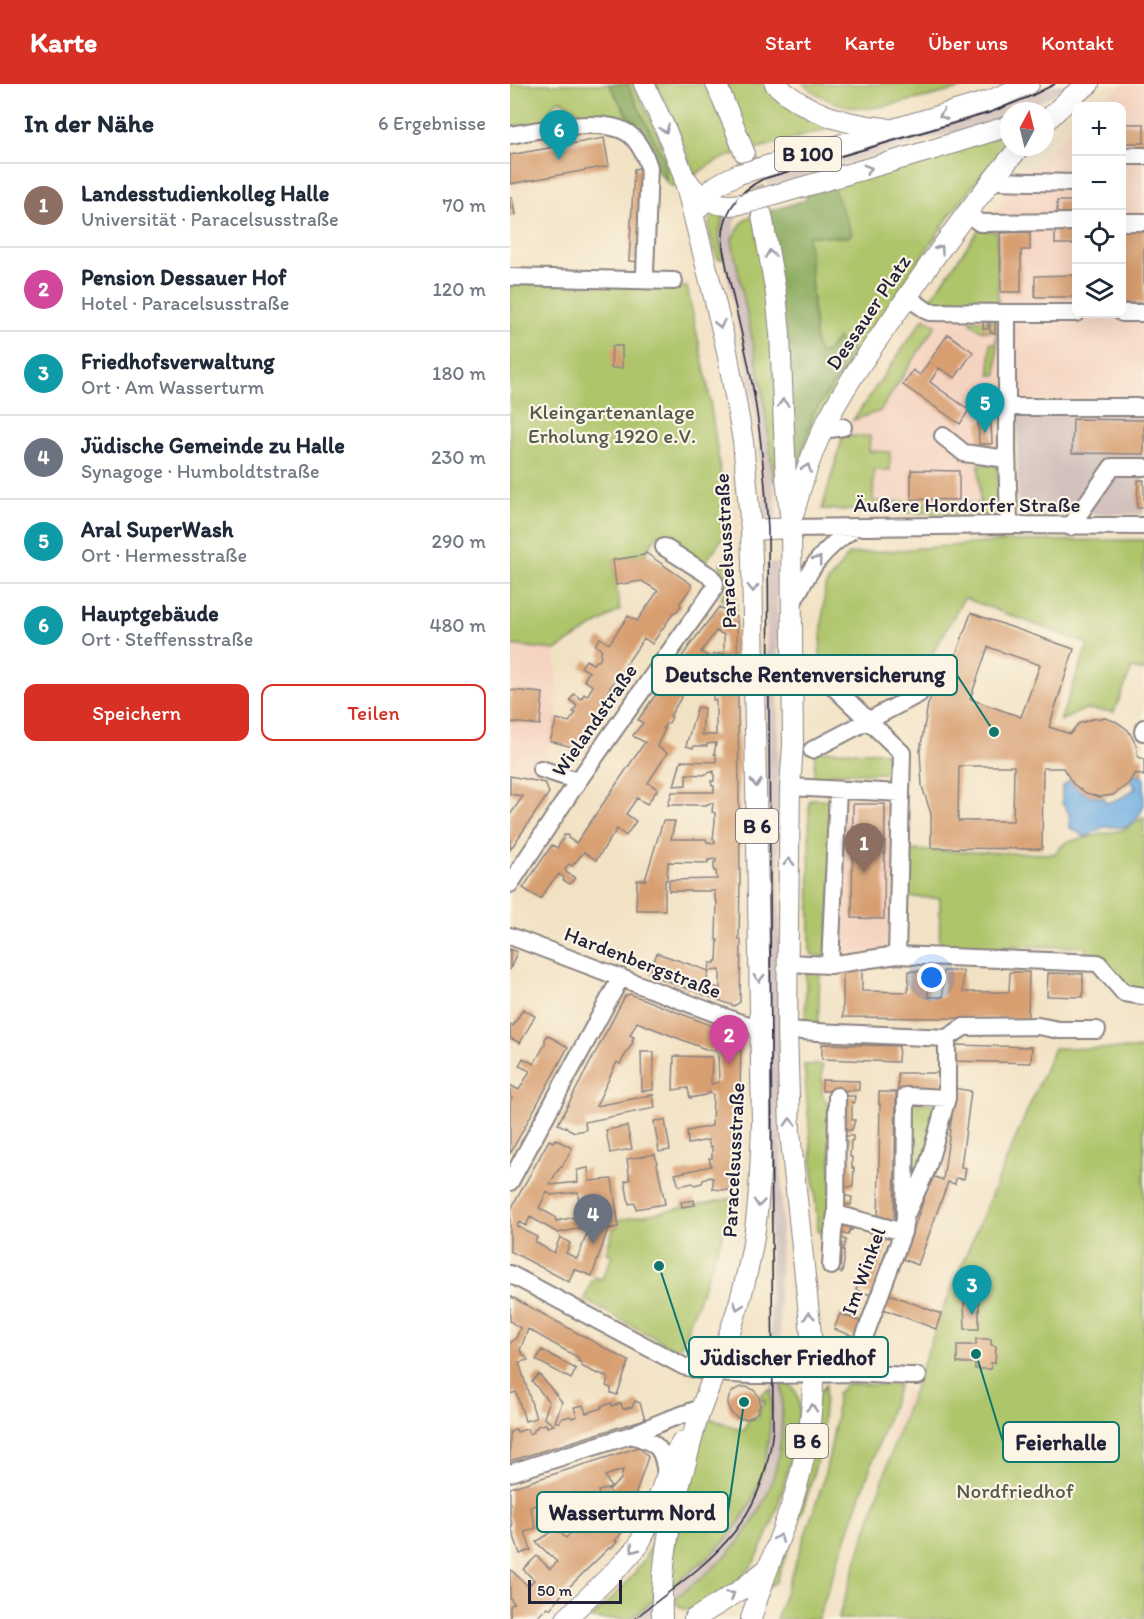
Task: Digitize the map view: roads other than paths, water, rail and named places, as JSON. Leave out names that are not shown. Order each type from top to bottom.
[{"type":"main road","name":"Paracelsusstraße","points":[[644,84],[666,130],[683,174],[729,362],[743,441],[751,530],[762,1123],[758,1210],[752,1249],[745,1282],[716,1372],[700,1413],[673,1507],[662,1583],[662,1619]]},
{"type":"main road","points":[[716,84],[744,152]]},
{"type":"main road","points":[[776,84],[798,103],[830,118],[861,125],[897,129]]},
{"type":"main road","name":"B 100","points":[[1000,129],[747,202],[723,205],[704,198],[719,183],[739,174],[989,101],[1029,84]]},
{"type":"main road","points":[[1054,113],[1089,84]]},
{"type":"main road","points":[[1054,105],[1071,97]]},
{"type":"main road","name":"Dessauer Platz","points":[[791,526],[801,484],[823,430],[841,396],[864,359],[966,213],[1012,156]]},
{"type":"main road","points":[[683,174],[704,198]]},
{"type":"main road","name":"Paracelsusstraße","points":[[697,229],[698,215],[704,198]]},
{"type":"main road","points":[[751,530],[791,526],[786,478],[780,333],[776,294],[762,215]]},
{"type":"main road","name":"B 6","points":[[751,1619],[791,1506],[807,1443],[814,1375],[790,1132],[787,1030],[790,787],[793,745],[791,526]]},
{"type":"main road","points":[[566,1619],[638,1546],[648,1526],[674,1455],[700,1413]]},
{"type":"main road","points":[[694,1619],[739,1591],[767,1569]]},
{"type":"street","points":[[510,135],[564,126],[609,126],[632,136],[649,167],[643,280]]},
{"type":"street","points":[[1126,156],[1144,156]]},
{"type":"street","points":[[990,181],[1072,183]]},
{"type":"street","points":[[966,213],[980,223],[1072,222]]},
{"type":"street","points":[[1126,222],[1144,222]]},
{"type":"street","points":[[510,277],[674,281]]},
{"type":"street","points":[[907,297],[929,312],[1072,313]]},
{"type":"street","points":[[1007,313],[1009,525]]},
{"type":"street","points":[[1126,313],[1144,313]]},
{"type":"street","points":[[1007,406],[1144,407]]},
{"type":"street","points":[[823,430],[843,427]]},
{"type":"street","points":[[943,436],[964,453],[1007,459]]},
{"type":"street","points":[[1070,527],[1112,467],[1144,467]]},
{"type":"street","name":"Äußere Hordorfer Straße","points":[[791,526],[1144,526]]},
{"type":"street","points":[[792,604],[816,561],[827,549],[856,527]]},
{"type":"street","name":"Wielandstraße","points":[[510,884],[578,781],[714,589],[715,583],[710,576],[664,547]]},
{"type":"street","points":[[816,670],[902,753],[897,955]]},
{"type":"street","points":[[812,750],[919,694]]},
{"type":"street","points":[[541,769],[578,781]]},
{"type":"street","points":[[790,787],[901,793]]},
{"type":"street","points":[[830,965],[838,790]]},
{"type":"street","name":"Hardenbergstraße","points":[[510,936],[741,1023],[760,1027]]},
{"type":"street","points":[[787,963],[830,965],[897,955],[1098,963],[1124,993],[1144,996]]},
{"type":"street","points":[[510,1182],[621,977]]},
{"type":"street","points":[[787,1030],[947,1038],[964,1027],[1038,1026],[1059,1030],[1096,1030]]},
{"type":"street","name":"Im Winkel","points":[[851,1373],[904,1225],[927,1169],[947,1098],[947,1038]]},
{"type":"street","points":[[831,1266],[836,1214],[837,1096]]},
{"type":"street","name":"Im Winkel","points":[[904,1225],[906,1096],[947,1098]]},
{"type":"street","points":[[836,1214],[904,1225]]},
{"type":"street","points":[[510,1274],[682,1366],[716,1372],[918,1376]]},
{"type":"street","points":[[510,1473],[632,1435],[667,1420],[700,1413]]},
{"type":"street","points":[[632,1435],[659,1447],[665,1459],[668,1492],[673,1507]]},
{"type":"water","points":[[1135,774],[1144,777],[1144,805],[1137,819],[1126,827],[1103,827],[1086,837],[1070,828],[1069,813],[1062,803],[1062,787],[1069,781],[1085,793],[1105,798],[1105,803],[1122,797],[1136,787],[1131,782]]},
{"type":"tunnel","points":[[746,157],[762,215]]},
{"type":"tram line","points":[[634,1619],[707,1560],[727,1541],[744,1518],[757,1493],[767,1464],[773,1429],[768,529],[758,419],[749,366],[723,248],[724,226],[731,207],[737,199],[763,179],[989,113],[1055,84]]},
{"type":"place","name":"Hauptgebäude","points":[[559,160]]},
{"type":"place","name":"Aral SuperWash","points":[[985,433]]},
{"type":"place","name":"Deutsche Rentenversicherung","points":[[994,732]]},
{"type":"place","name":"Landesstudienkolleg Halle","points":[[864,873]]},
{"type":"place","name":"Pension Dessauer Hof","points":[[729,1065]]},
{"type":"place","name":"Jüdische Gemeinde zu Halle","points":[[593,1244]]},
{"type":"place","name":"Jüdischer Friedhof","points":[[659,1266]]},
{"type":"place","name":"Friedhofsverwaltung","points":[[972,1315]]},
{"type":"place","name":"Feierhalle","points":[[976,1354]]},
{"type":"place","name":"Wasserturm Nord","points":[[744,1402]]},
{"type":"park label","name":"Kleingartenanlage Erholung 1920 e.V.","points":[[612,423]]},
{"type":"park label","name":"Nordfriedhof","points":[[1015,1490]]}]
